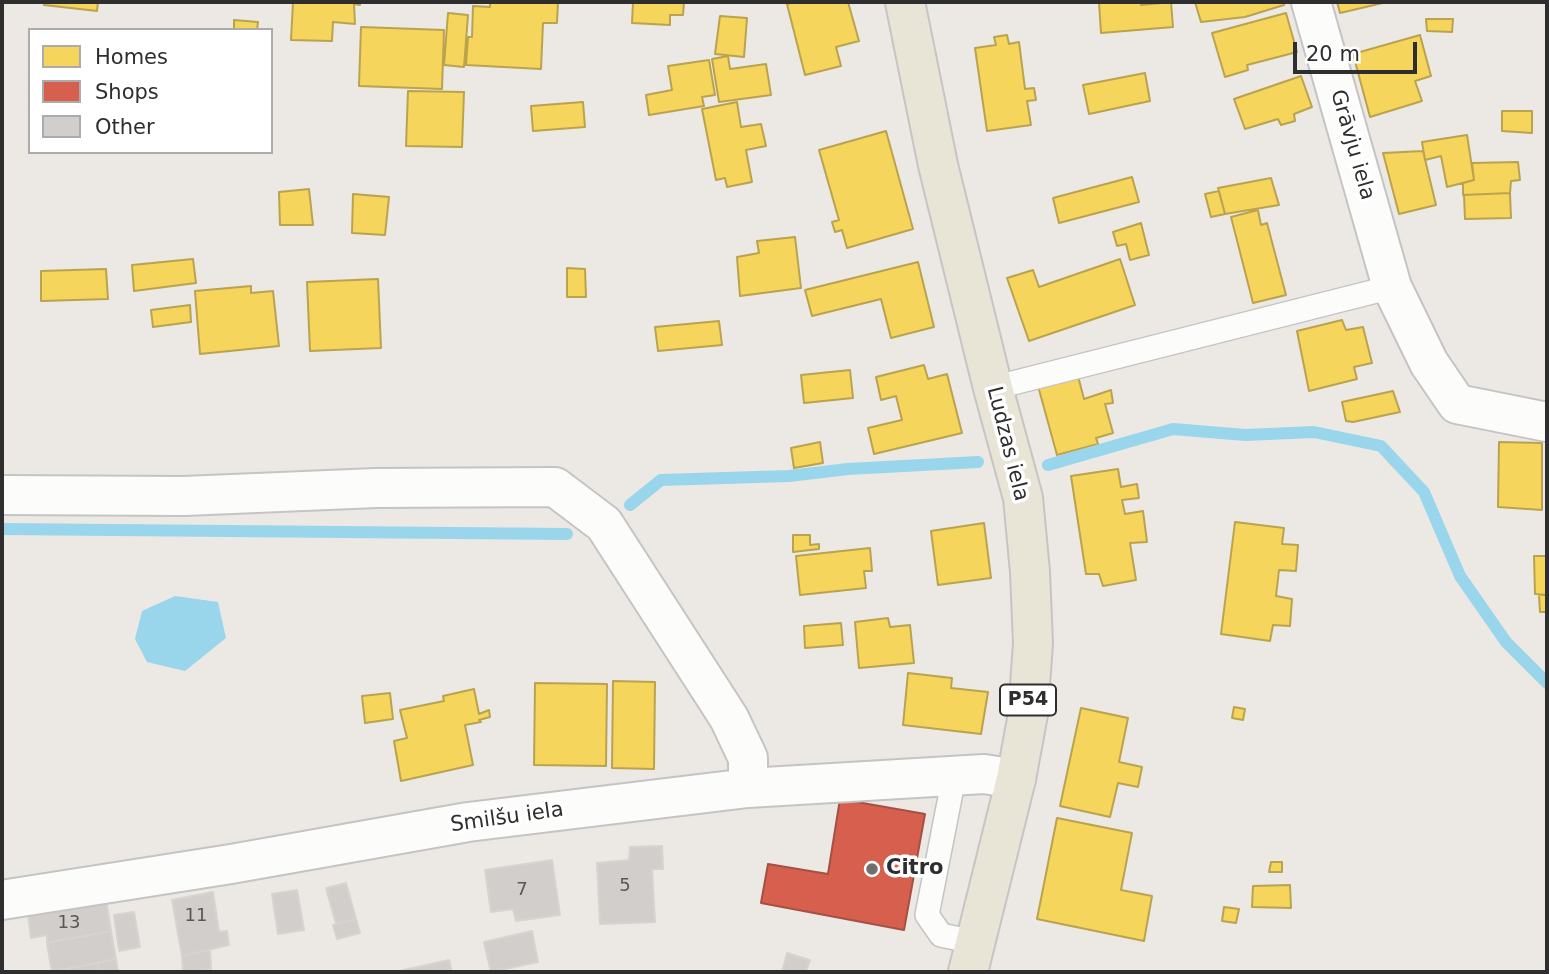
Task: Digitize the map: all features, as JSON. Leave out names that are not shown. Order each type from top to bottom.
[{"type":"main road","name":"Ludzas iela","points":[[905,2],[938,164],[1023,498],[1030,572],[1033,643],[1028,714],[1016,779],[971,957]]},
{"type":"street","name":"Grāvju iela","points":[[1311,2],[1392,288],[1429,363],[1457,404],[1547,422]]},
{"type":"street","points":[[2,495],[184,496],[376,488],[555,487],[604,524],[729,718],[748,758],[748,788]]},
{"type":"street","name":"Smilšu iela","points":[[2,900],[231,864],[468,822],[748,788],[984,775],[1016,779]]},
{"type":"lane","points":[[993,388],[1392,288]]},
{"type":"lane","points":[[954,777],[927,915],[941,934],[971,957]]},
{"type":"water","points":[[175,596],[218,602],[226,638],[185,671],[147,662],[135,639],[142,611]]},
{"type":"building: Homes","points":[[45,2],[98,2],[97,11],[44,5]]},
{"type":"building: Homes","points":[[293,2],[360,2],[360,5],[354,4],[355,24],[333,22],[332,41],[291,40]]},
{"type":"building: Homes","points":[[490,2],[558,2],[557,23],[543,23],[541,69],[466,65],[468,37],[472,37],[473,6],[490,7]]},
{"type":"building: Homes","points":[[633,2],[684,2],[683,15],[670,15],[670,25],[632,23]]},
{"type":"building: Homes","points":[[848,2],[859,41],[836,47],[841,66],[805,75],[787,4]]},
{"type":"building: Homes","points":[[1099,2],[1141,2],[1141,5],[1171,2],[1173,27],[1101,33]]},
{"type":"building: Homes","points":[[1195,2],[1283,2],[1284,5],[1245,17],[1201,22]]},
{"type":"building: Homes","points":[[1337,2],[1387,2],[1340,13]]},
{"type":"building: Homes","points":[[448,13],[468,15],[464,67],[444,65]]},
{"type":"building: Homes","points":[[1286,13],[1297,52],[1247,65],[1248,70],[1225,77],[1212,33]]},
{"type":"building: Homes","points":[[720,16],[747,18],[744,57],[715,54]]},
{"type":"building: Homes","points":[[1426,19],[1453,19],[1452,32],[1427,31]]},
{"type":"building: Homes","points":[[234,20],[258,22],[257,28],[234,28]]},
{"type":"building: Homes","points":[[361,27],[444,30],[442,89],[359,86]]},
{"type":"building: Homes","points":[[1007,35],[1009,44],[1019,42],[1025,89],[1034,88],[1036,100],[1027,101],[1031,125],[987,131],[975,48],[996,45],[994,37]]},
{"type":"building: Homes","points":[[1420,35],[1431,76],[1415,81],[1422,101],[1370,117],[1353,54]]},
{"type":"building: Homes","points":[[728,56],[730,69],[766,64],[771,95],[719,102],[712,59]]},
{"type":"building: Homes","points":[[709,60],[715,95],[702,97],[704,106],[649,115],[646,95],[672,90],[668,66]]},
{"type":"building: Homes","points":[[1145,73],[1150,101],[1089,114],[1083,85]]},
{"type":"building: Homes","points":[[1301,76],[1312,107],[1294,114],[1295,121],[1281,125],[1278,119],[1245,129],[1234,99]]},
{"type":"building: Homes","points":[[408,91],[464,92],[462,147],[406,146]]},
{"type":"building: Homes","points":[[583,102],[585,127],[533,131],[531,106]]},
{"type":"building: Homes","points":[[737,102],[741,127],[761,124],[766,146],[746,150],[752,182],[727,187],[725,178],[716,180],[702,109]]},
{"type":"building: Homes","points":[[1502,111],[1532,111],[1532,133],[1502,131]]},
{"type":"building: Homes","points":[[886,131],[913,229],[847,248],[842,230],[835,232],[832,222],[839,220],[819,150]]},
{"type":"building: Homes","points":[[1467,135],[1474,180],[1447,187],[1441,156],[1425,160],[1422,142]]},
{"type":"building: Homes","points":[[1423,151],[1436,205],[1399,214],[1383,153]]},
{"type":"building: Homes","points":[[1518,162],[1520,180],[1511,181],[1510,193],[1463,195],[1463,183],[1474,180],[1472,163]]},
{"type":"building: Homes","points":[[1132,177],[1139,202],[1059,223],[1053,198]]},
{"type":"building: Homes","points":[[1271,178],[1279,205],[1225,214],[1218,188]]},
{"type":"building: Homes","points":[[309,189],[313,225],[280,225],[279,192]]},
{"type":"building: Homes","points":[[1219,191],[1225,214],[1211,217],[1205,194]]},
{"type":"building: Homes","points":[[1510,193],[1511,218],[1465,219],[1464,195]]},
{"type":"building: Homes","points":[[353,194],[389,197],[385,235],[352,233]]},
{"type":"building: Homes","points":[[1258,210],[1261,225],[1267,223],[1286,295],[1253,303],[1231,217]]},
{"type":"building: Homes","points":[[1141,223],[1149,255],[1130,260],[1126,244],[1117,246],[1113,232]]},
{"type":"building: Homes","points":[[795,237],[801,288],[740,296],[737,257],[759,253],[757,241]]},
{"type":"building: Homes","points":[[193,259],[196,283],[134,291],[132,265]]},
{"type":"building: Homes","points":[[1120,259],[1135,305],[1029,341],[1007,278],[1033,270],[1039,287]]},
{"type":"building: Homes","points":[[918,262],[934,327],[891,338],[881,299],[812,316],[805,290]]},
{"type":"building: Homes","points":[[567,268],[585,269],[586,297],[567,297]]},
{"type":"building: Homes","points":[[106,269],[108,299],[41,301],[41,271]]},
{"type":"building: Homes","points":[[378,279],[381,348],[310,351],[307,282]]},
{"type":"building: Homes","points":[[251,286],[251,293],[273,291],[279,346],[200,354],[195,291]]},
{"type":"building: Homes","points":[[190,305],[191,322],[153,327],[151,310]]},
{"type":"building: Homes","points":[[1342,320],[1346,330],[1363,327],[1372,363],[1354,367],[1357,379],[1309,391],[1297,331]]},
{"type":"building: Homes","points":[[719,321],[722,345],[658,351],[655,327]]},
{"type":"building: Homes","points":[[924,365],[928,379],[947,374],[962,433],[874,454],[868,428],[902,420],[896,396],[881,400],[876,377]]},
{"type":"building: Homes","points":[[850,370],[853,398],[804,403],[801,375]]},
{"type":"building: Homes","points":[[1078,376],[1084,399],[1111,390],[1113,403],[1105,404],[1113,433],[1096,438],[1098,444],[1057,455],[1038,386]]},
{"type":"building: Homes","points":[[1393,391],[1400,412],[1353,422],[1346,421],[1342,402]]},
{"type":"building: Homes","points":[[820,442],[823,463],[794,468],[791,448]]},
{"type":"building: Homes","points":[[1499,442],[1542,443],[1542,510],[1498,507]]},
{"type":"building: Homes","points":[[1118,469],[1121,487],[1137,484],[1139,498],[1122,500],[1125,514],[1143,511],[1147,542],[1130,543],[1136,580],[1103,586],[1099,574],[1086,574],[1071,476]]},
{"type":"building: Homes","points":[[1235,522],[1284,528],[1282,544],[1298,545],[1296,571],[1279,570],[1276,596],[1292,599],[1290,626],[1273,625],[1270,641],[1221,634]]},
{"type":"building: Homes","points":[[984,523],[991,578],[938,585],[931,531]]},
{"type":"building: Homes","points":[[793,535],[810,535],[810,545],[819,544],[819,549],[793,552]]},
{"type":"building: Homes","points":[[870,548],[872,571],[864,571],[866,588],[800,595],[796,556]]},
{"type":"building: Homes","points":[[1534,556],[1547,556],[1547,595],[1535,594]]},
{"type":"building: Homes","points":[[1539,595],[1547,595],[1547,612],[1540,612]]},
{"type":"building: Homes","points":[[888,618],[890,627],[910,625],[914,663],[859,668],[855,622]]},
{"type":"building: Homes","points":[[841,623],[843,645],[805,648],[804,626]]},
{"type":"building: Homes","points":[[908,673],[952,678],[951,688],[988,692],[981,734],[903,725]]},
{"type":"building: Homes","points":[[613,681],[655,682],[654,769],[612,768]]},
{"type":"building: Homes","points":[[535,683],[607,684],[606,766],[534,765]]},
{"type":"building: Homes","points":[[474,689],[479,714],[489,710],[490,717],[465,725],[473,765],[401,781],[394,741],[407,738],[400,710],[444,701],[443,696]]},
{"type":"building: Homes","points":[[390,693],[393,719],[365,723],[362,696]]},
{"type":"building: Homes","points":[[1234,707],[1245,709],[1243,720],[1232,718]]},
{"type":"building: Homes","points":[[1081,708],[1128,718],[1119,762],[1142,767],[1138,787],[1118,783],[1110,817],[1060,806]]},
{"type":"building: Homes","points":[[1057,818],[1132,833],[1121,890],[1152,896],[1144,941],[1037,919]]},
{"type":"building: Homes","points":[[1271,862],[1282,862],[1282,872],[1269,872]]},
{"type":"building: Homes","points":[[1290,885],[1291,908],[1252,907],[1253,886]]},
{"type":"building: Homes","points":[[1224,907],[1239,909],[1236,923],[1222,921]]},
{"type":"building: Shops","name":"Citro","points":[[840,799],[925,814],[904,930],[761,903],[768,864],[828,874]]},
{"type":"building: Other","points":[[662,846],[663,869],[652,869],[655,922],[600,924],[597,863],[629,860],[630,847]]},
{"type":"building: Other","points":[[552,860],[560,915],[516,921],[513,909],[491,912],[485,870]]},
{"type":"building: Other","points":[[346,883],[356,919],[336,924],[326,888]]},
{"type":"building: Other","points":[[297,890],[304,930],[278,934],[272,894]]},
{"type":"building: Other","points":[[213,892],[219,932],[227,931],[229,945],[182,956],[172,900]]},
{"type":"building: Other","points":[[106,899],[111,931],[47,943],[47,935],[31,938],[28,914]]},
{"type":"building: Other","points":[[134,912],[140,947],[119,951],[114,915]]},
{"type":"building: Other","points":[[356,919],[360,933],[337,939],[333,925]]},
{"type":"building: Other","points":[[111,931],[116,959],[52,972],[47,943]]},
{"type":"building: Other","points":[[532,931],[538,962],[491,972],[484,942]]},
{"type":"building: Other","points":[[210,950],[211,969],[183,972],[182,956]]},
{"type":"building: Other","points":[[787,953],[810,960],[806,972],[782,972]]},
{"type":"building: Other","points":[[116,959],[118,972],[99,972],[98,963]]},
{"type":"building: Other","points":[[449,960],[452,972],[404,972],[404,970]]},
{"type":"building: Other","points":[[98,963],[99,972],[70,972],[69,968]]},
{"type":"waterway","points":[[1048,465],[1173,429],[1245,435],[1314,432],[1381,446],[1424,492],[1460,576],[1506,642],[1547,683]]},
{"type":"waterway","points":[[630,505],[661,480],[789,476],[848,469],[978,462]]},
{"type":"waterway","points":[[2,529],[567,534]]},
{"type":"place","name":"Citro","points":[[872,869]]}]
